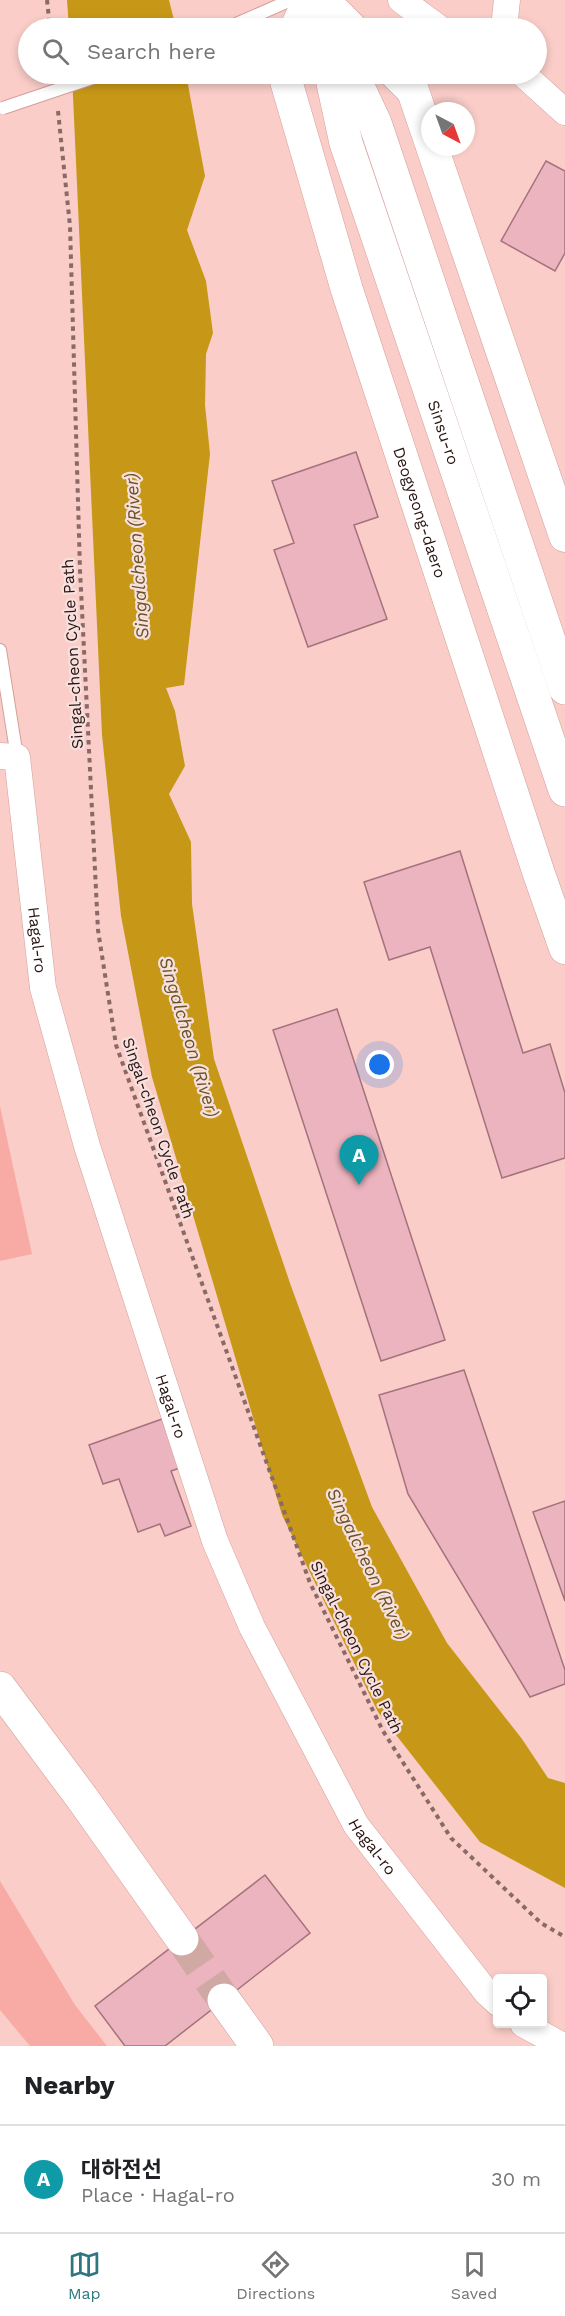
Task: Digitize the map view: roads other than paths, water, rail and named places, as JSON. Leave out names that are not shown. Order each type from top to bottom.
[{"type":"main road","points":[[316,0],[319,18]]},
{"type":"main road","points":[[316,0],[326,18]]},
{"type":"main road","name":"Sinsu-ro","points":[[333,84],[346,143],[565,790]]},
{"type":"main road","name":"Sinsu-ro","points":[[357,84],[375,123],[565,688]]},
{"type":"main road","points":[[0,1688],[82,1798],[182,1939]]},
{"type":"main road","points":[[0,1704],[82,1798]]},
{"type":"main road","points":[[224,2000],[257,2046]]},
{"type":"street","points":[[301,18],[309,0]]},
{"type":"street","points":[[323,0],[341,18]]},
{"type":"street","points":[[401,0],[425,18]]},
{"type":"street","points":[[505,18],[507,0]]},
{"type":"street","name":"Deogyeong-daero","points":[[287,84],[350,302],[538,874],[565,948]]},
{"type":"street","points":[[406,84],[413,91],[421,115]]},
{"type":"street","points":[[534,84],[565,112]]},
{"type":"street","points":[[435,156],[565,536]]},
{"type":"street","name":"Hagal-ro","points":[[8,757],[43,988],[87,1146],[215,1541],[252,1627],[356,1825],[493,1998]]},
{"type":"street","points":[[530,2028],[563,2046]]},
{"type":"lane","points":[[250,18],[291,0]]},
{"type":"lane","points":[[3,108],[74,84]]},
{"type":"lane","points":[[0,650],[8,757]]},
{"type":"water","points":[[67,0],[169,0],[174,18],[68,18]]},
{"type":"water","name":"Singalcheon (River)","points":[[72,84],[188,84],[205,176],[187,230],[206,281],[213,333],[206,354],[205,405],[210,454],[184,685],[166,688],[175,711],[185,766],[169,794],[191,842],[192,904],[214,1059],[291,1286],[372,1507],[447,1643],[522,1739],[548,1778],[565,1783],[565,1888],[480,1842],[378,1712],[282,1515],[152,1077],[121,916],[102,735]]},
{"type":"tunnel","points":[[182,1939],[224,2000]]},
{"type":"place","name":"대하전선","points":[[359,1185]]}]
